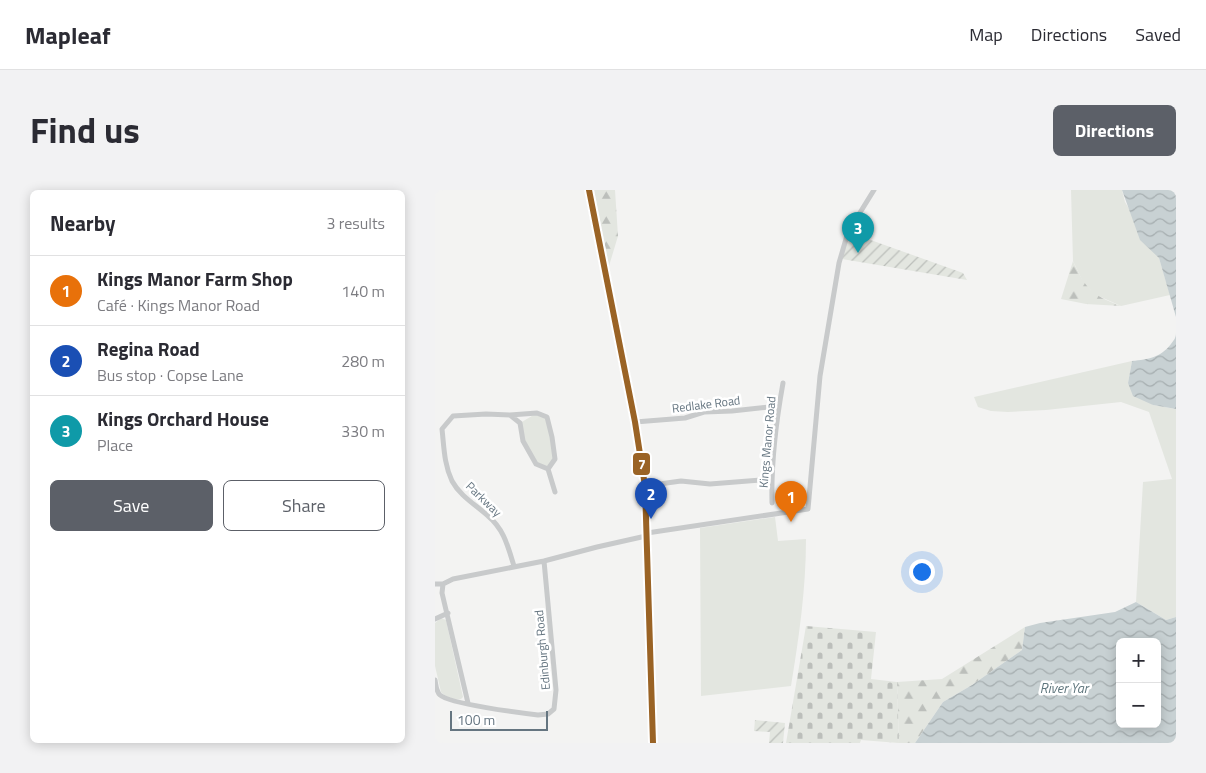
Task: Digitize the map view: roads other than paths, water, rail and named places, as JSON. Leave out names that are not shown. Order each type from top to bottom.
[{"type":"street","points":[[589,190],[635,422],[645,486],[653,743]]},
{"type":"street","points":[[435,584],[443,584],[453,579],[544,561],[647,535],[808,509],[820,376],[839,263],[848,232],[874,190]]},
{"type":"street","name":"Kings Manor Road","points":[[772,503],[772,479],[783,382]]},
{"type":"street","name":"Redlake Road","points":[[635,422],[685,418],[704,412],[779,406]]},
{"type":"street","name":"Parkway","points":[[514,566],[504,535],[489,517],[471,503],[453,483],[445,461],[442,429],[453,416],[537,413],[547,416],[555,459],[548,469]]},
{"type":"street","points":[[510,415],[520,423],[523,441],[536,464],[548,469],[555,492]]},
{"type":"street","points":[[645,486],[681,481],[710,484],[772,479]]},
{"type":"street","name":"Edinburgh Road","points":[[435,680],[437,691],[441,696],[461,703],[538,715],[547,714],[553,709],[556,690],[544,561]]},
{"type":"street","points":[[443,584],[442,593],[467,703]]},
{"type":"street","points":[[435,619],[448,613]]},
{"type":"water","points":[[1122,190],[1176,190],[1176,317],[1159,258],[1140,240]]},
{"type":"water","points":[[1176,336],[1176,409],[1153,405],[1133,396],[1128,383],[1132,361],[1158,355],[1167,349]]},
{"type":"water","name":"River Yar","points":[[1136,602],[1166,620],[1176,617],[1176,743],[915,743],[943,702],[972,685],[1022,650],[1025,627],[1115,612]]},
{"type":"place","name":"Kings Orchard House","points":[[858,253]]},
{"type":"place","name":"Regina Road","points":[[651,519]]},
{"type":"place","name":"Kings Manor Farm Shop","points":[[791,522]]}]
